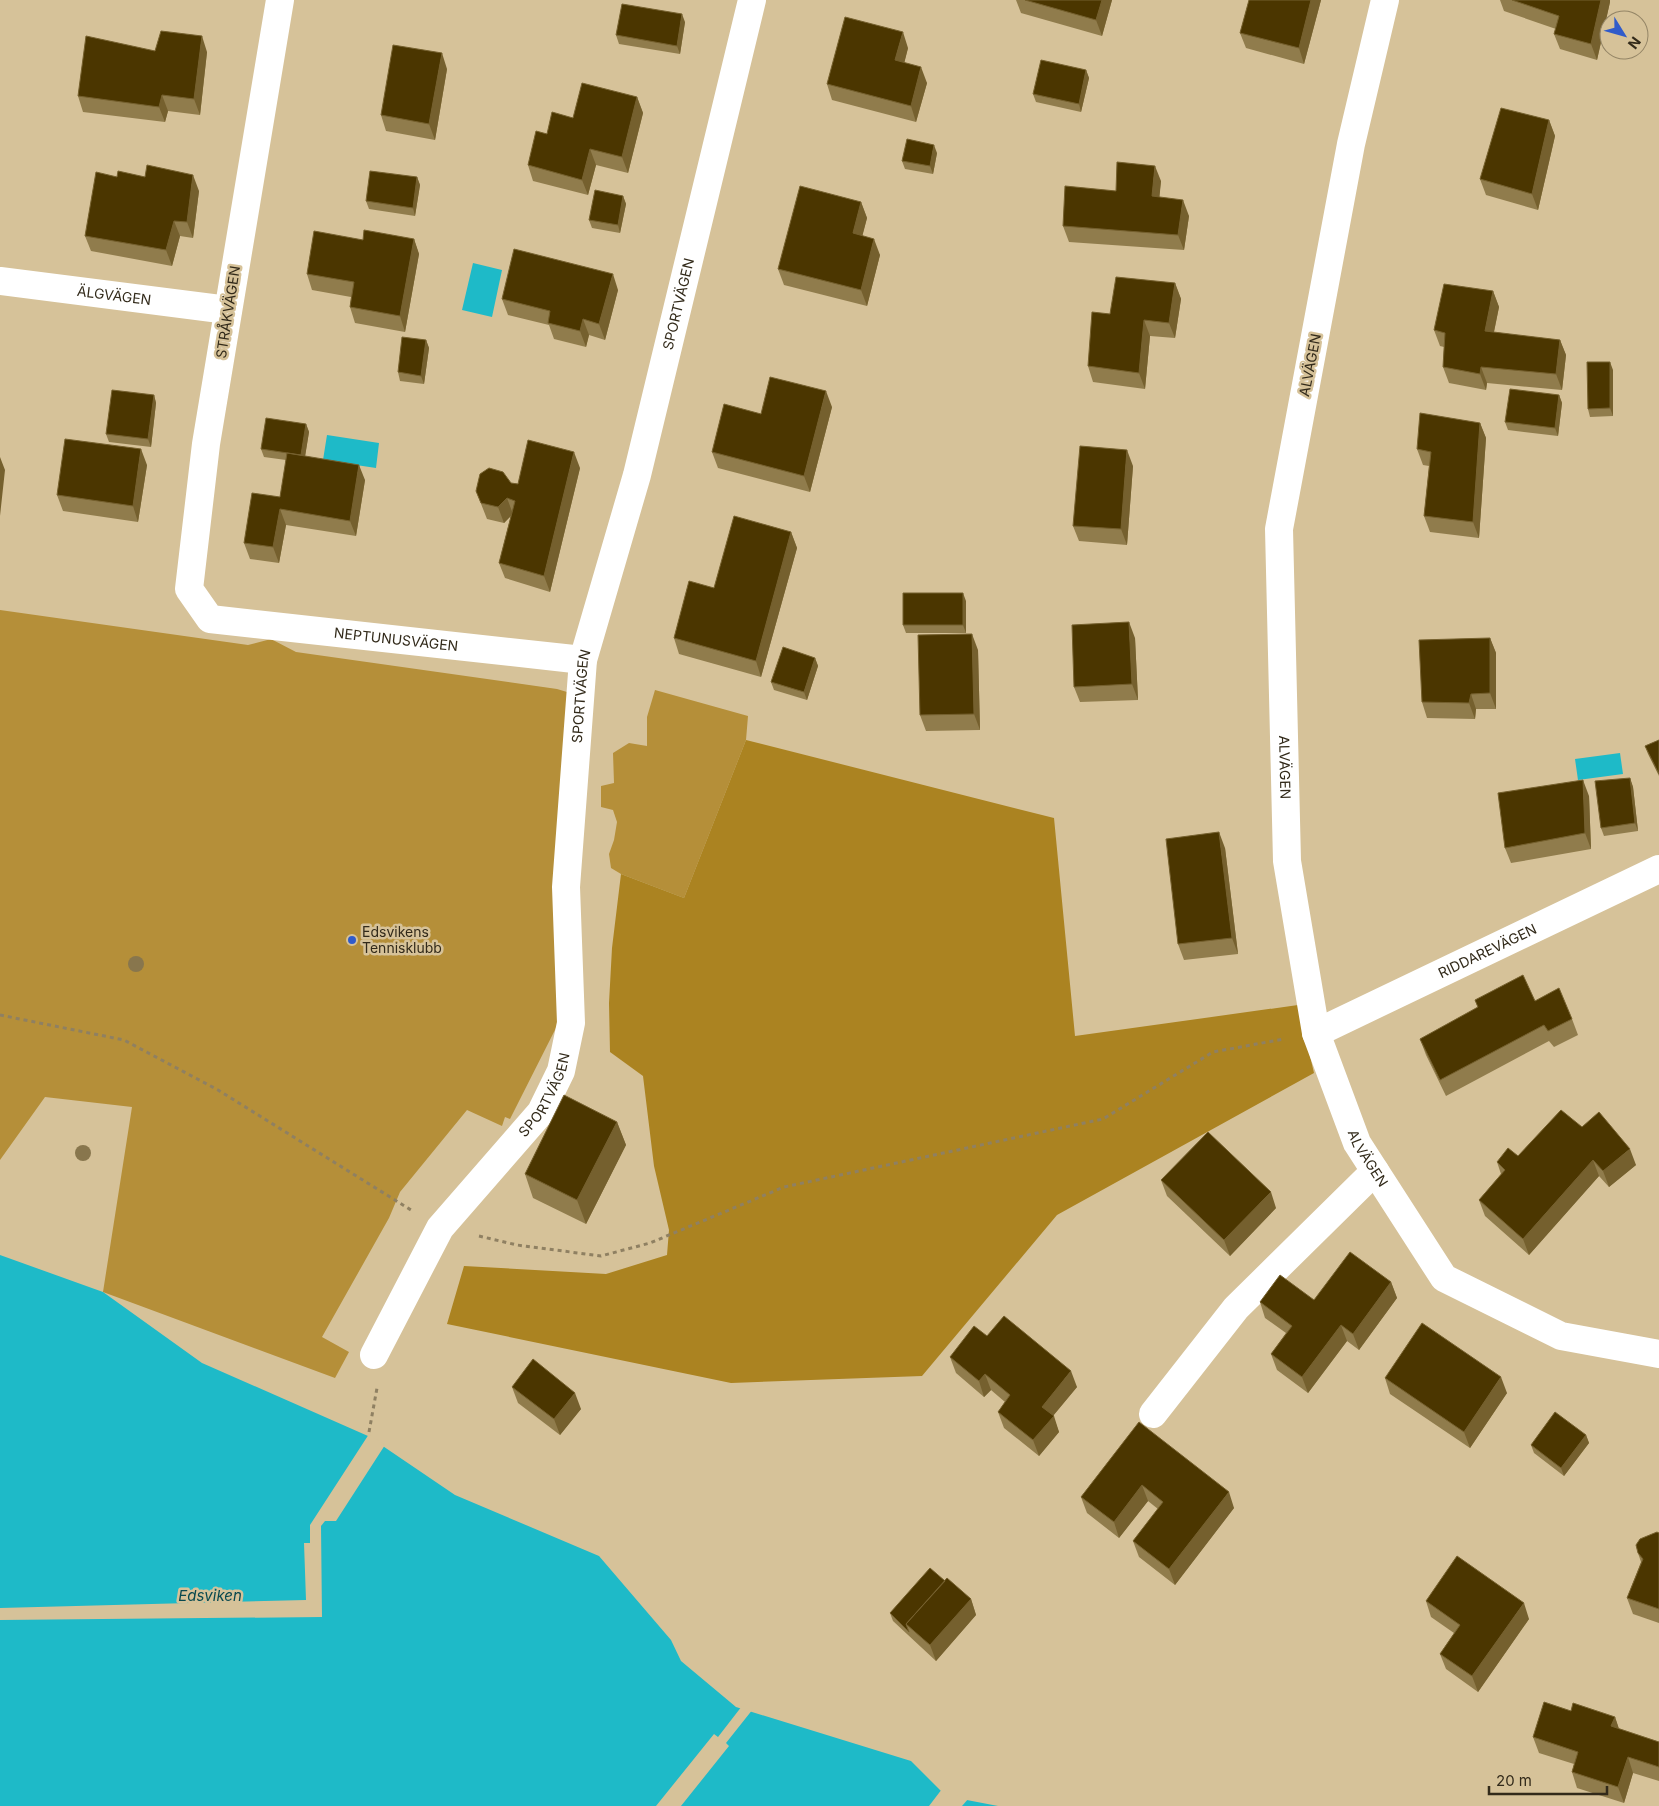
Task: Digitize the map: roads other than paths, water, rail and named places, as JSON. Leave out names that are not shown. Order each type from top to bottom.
[{"type":"street","name":"STRÅKVÄGEN","points":[[210,619],[189,589],[206,444],[280,0]]},
{"type":"street","name":"SPORTVÄGEN","points":[[374,1355],[440,1228],[541,1112],[562,1071],[570,1024],[566,888],[583,660],[637,475],[752,0]]},
{"type":"street","name":"ALVÄGEN","points":[[1385,0],[1351,144],[1280,529],[1287,861],[1316,1033],[1357,1143],[1444,1278],[1561,1336],[1659,1354]]},
{"type":"street","name":"ÄLGVÄGEN","points":[[0,281],[228,310]]},
{"type":"street","name":"NEPTUNUSVÄGEN","points":[[210,619],[583,660]]},
{"type":"street","name":"RIDDAREVÄGEN","points":[[1316,1033],[1659,869]]},
{"type":"street","points":[[1153,1414],[1236,1308],[1375,1171]]},
{"type":"water","points":[[473,263],[502,270],[492,317],[462,310]]},
{"type":"water","points":[[327,435],[379,443],[376,468],[323,460]]},
{"type":"water","points":[[1620,753],[1623,774],[1578,780],[1575,759]]},
{"type":"water","name":"Edsviken","points":[[0,1255],[103,1292],[202,1363],[368,1436],[455,1495],[599,1556],[671,1640],[681,1661],[736,1707],[911,1761],[946,1796],[998,1806],[0,1806]]},
{"type":"place","name":"Edsvikens Tennisklubb","points":[[352,940]]}]
